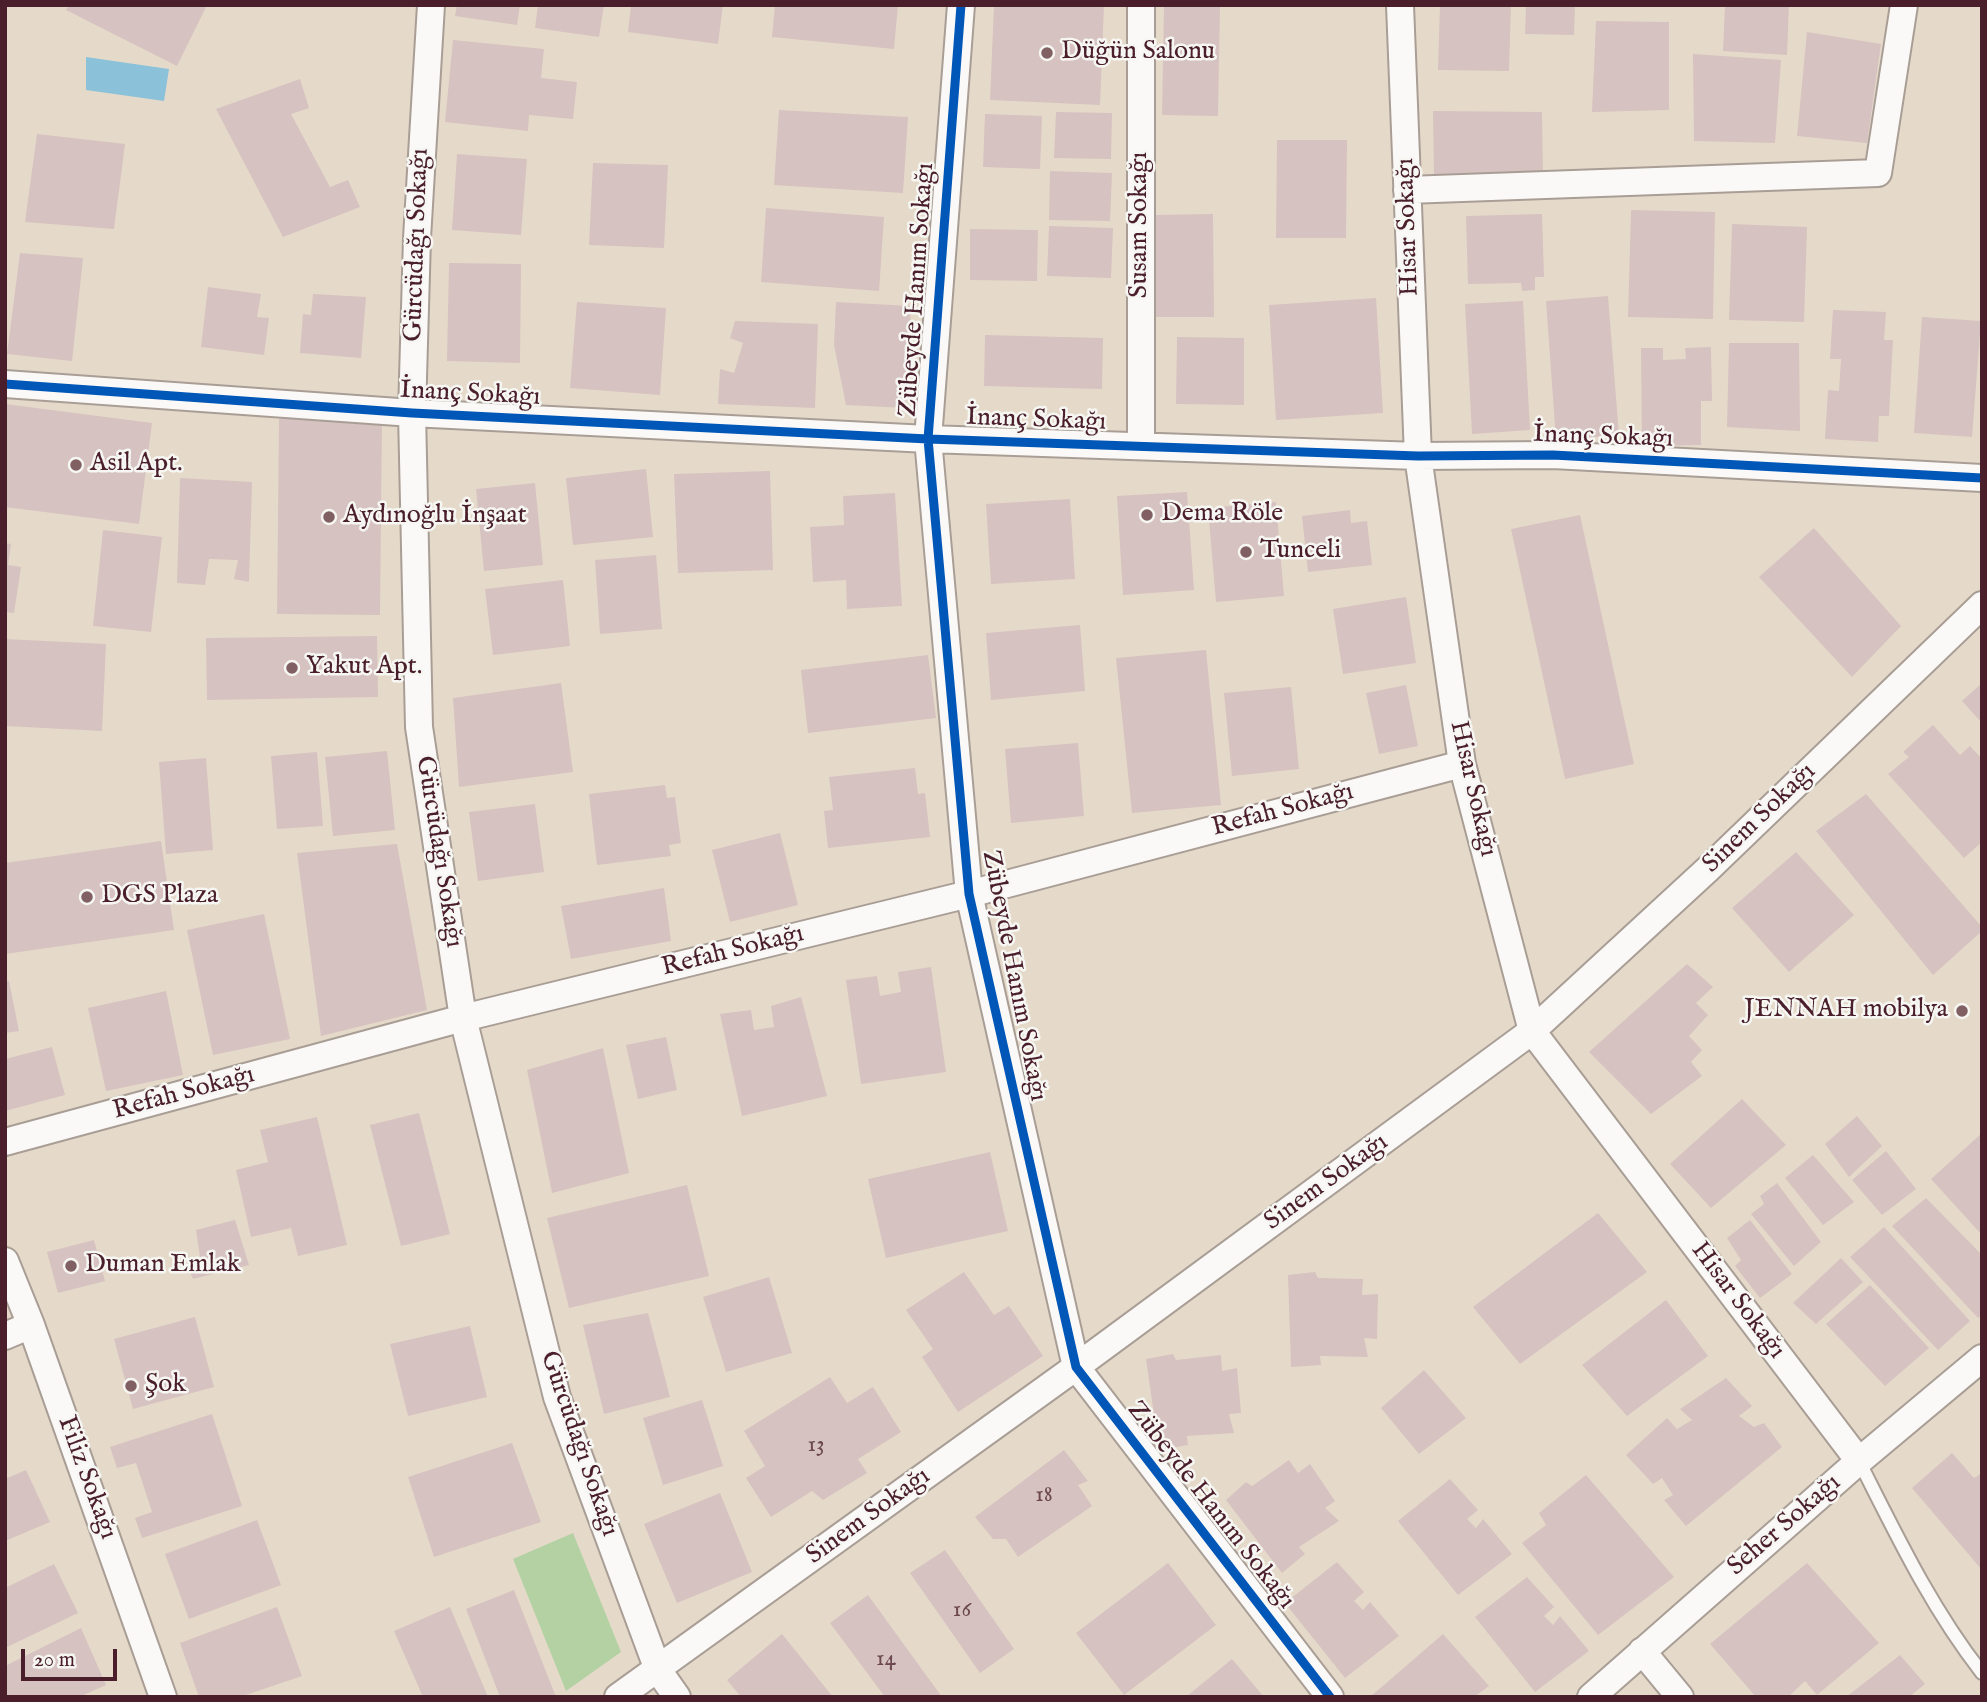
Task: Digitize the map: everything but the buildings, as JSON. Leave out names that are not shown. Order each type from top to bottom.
[{"type":"street","name":"Gürcüdağı Sokağı","points":[[431,5],[417,226],[412,413],[419,727],[463,1018],[557,1397],[658,1670],[677,1697]]},
{"type":"street","name":"Zübeyde Hanım Sokağı","points":[[961,5],[928,439],[970,894],[1076,1367],[1330,1697]]},
{"type":"street","name":"Susam Sokağı","points":[[1141,5],[1141,445]]},
{"type":"street","name":"Hisar Sokağı","points":[[1400,5],[1418,456],[1462,764],[1532,1031],[1859,1461]]},
{"type":"street","points":[[1407,190],[1878,173],[1904,5]]},
{"type":"street","name":"İnanç Sokağı","points":[[5,384],[412,413],[928,439],[1418,456],[1553,455],[1982,478]]},
{"type":"street","name":"Sinem Sokağı","points":[[618,1697],[1076,1367],[1532,1031],[1718,860],[1982,605]]},
{"type":"street","name":"Refah Sokağı","points":[[5,1142],[463,1018],[970,894],[1462,764]]},
{"type":"street","name":"Filiz Sokağı","points":[[5,1261],[31,1325],[163,1697]]},
{"type":"street","points":[[5,1336],[31,1325]]},
{"type":"street","name":"Seher Sokağı","points":[[1591,1697],[1859,1461],[1982,1358]]},
{"type":"street","points":[[1642,1651],[1679,1697]]},
{"type":"lane","points":[[1859,1461],[1921,1582],[1959,1644],[1982,1673]]},
{"type":"green space","points":[[573,1533],[621,1652],[566,1691],[513,1559]]},
{"type":"water","points":[[86,57],[169,69],[164,101],[86,90]]},
{"type":"cycle path","points":[[961,5],[928,439],[969,894],[1076,1367],[1330,1697]]},
{"type":"cycle path","points":[[5,384],[412,413],[928,439],[1418,456],[1553,455],[1982,478]]},
{"type":"place","name":"Düğün Salonu","points":[[1047,53]]},
{"type":"place","name":"Asil Apt.","points":[[76,465]]},
{"type":"place","name":"Dema Röle","points":[[1147,515]]},
{"type":"place","name":"Aydınoğlu İnşaat","points":[[329,517]]},
{"type":"place","name":"Tunceli","points":[[1246,552]]},
{"type":"place","name":"Yakut Apt.","points":[[292,668]]},
{"type":"place","name":"DGS Plaza","points":[[87,897]]},
{"type":"place","name":"JENNAH mobilya","points":[[1962,1011]]},
{"type":"place","name":"Duman Emlak","points":[[71,1266]]},
{"type":"place","name":"Şok","points":[[131,1386]]}]
